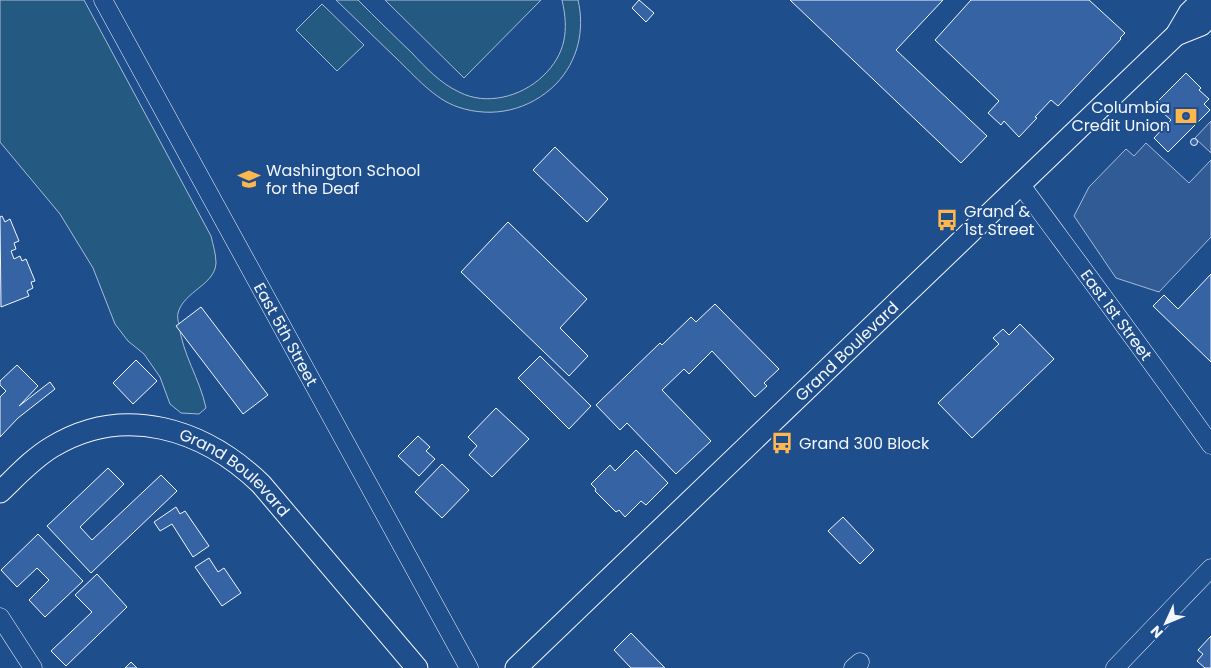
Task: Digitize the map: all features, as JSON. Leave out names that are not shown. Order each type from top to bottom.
[{"type":"main road","name":"Grand Boulevard","points":[[516,668],[1176,35],[1190,12],[1202,0]]},
{"type":"main road","name":"Grand Boulevard","points":[[1176,35],[1201,25],[1211,15]]},
{"type":"main road","name":"Grand Boulevard","points":[[0,492],[35,458],[68,438],[89,431],[124,426],[141,426],[178,431],[195,438],[243,466],[261,484],[417,668]]},
{"type":"street","name":"East 5th Street","points":[[103,0],[469,668]]},
{"type":"street","name":"East 1st Street","points":[[1021,185],[1211,445]]},
{"type":"street","points":[[1116,668],[1211,568]]},
{"type":"street","points":[[0,618],[33,668]]},
{"type":"shaded area","points":[[0,0],[84,0],[211,236],[216,260],[214,271],[205,283],[186,299],[178,313],[184,346],[206,408],[199,414],[181,413],[170,404],[160,377],[144,354],[128,341],[115,324],[93,268],[60,214],[0,142]]},
{"type":"shaded area","points":[[336,0],[358,0],[439,80],[459,92],[480,98],[492,99],[514,94],[534,83],[551,68],[557,59],[564,41],[565,21],[562,0],[578,0],[581,23],[580,34],[570,65],[564,75],[546,93],[523,106],[510,110],[498,112],[471,111],[449,103],[433,93]]},
{"type":"shaded area","points":[[385,0],[541,0],[464,78]]},
{"type":"shaded area","points":[[322,4],[364,45],[337,71],[296,30]]},
{"type":"shaded area","points":[[1211,121],[1211,153],[1195,138]]},
{"type":"shaded area","points":[[1146,143],[1189,183],[1211,160],[1211,237],[1159,292],[1116,278],[1074,216],[1089,187],[1126,149],[1134,156]]},
{"type":"building","points":[[639,0],[654,13],[646,22],[632,8]]},
{"type":"building","points":[[790,0],[943,0],[896,50],[987,136],[961,163]]},
{"type":"building","points":[[971,0],[1089,0],[1125,33],[1058,106],[1051,100],[1019,137],[1004,121],[1001,125],[988,113],[999,101],[935,40]]},
{"type":"building","name":"Columbia Credit Union","points":[[1186,73],[1201,88],[1199,90],[1209,99],[1204,104],[1210,110],[1168,152],[1154,138],[1171,120],[1154,105]]},
{"type":"building","points":[[1194,139],[1197,142],[1194,145],[1191,142]]},
{"type":"building","points":[[555,147],[608,199],[587,222],[533,170]]},
{"type":"building","points":[[2,216],[5,222],[10,219],[19,241],[14,243],[16,249],[11,251],[14,259],[20,256],[22,261],[26,259],[35,281],[31,282],[33,288],[27,291],[29,296],[1,307],[0,217]]},
{"type":"building","points":[[508,222],[587,299],[560,328],[588,356],[569,376],[461,272]]},
{"type":"building","points":[[1211,274],[1211,362],[1153,306],[1164,295],[1178,309]]},
{"type":"building","points":[[715,304],[779,369],[764,383],[767,386],[755,397],[712,351],[689,374],[684,369],[662,390],[711,441],[676,474],[627,423],[620,430],[596,405],[660,343],[662,345],[691,317],[696,322]]},
{"type":"building","points":[[201,307],[268,395],[243,414],[176,326]]},
{"type":"building","points":[[1020,324],[1054,359],[972,438],[938,403],[999,344],[993,338],[1003,329],[1009,335]]},
{"type":"building","points":[[540,356],[591,406],[569,429],[518,378]]},
{"type":"building","points":[[136,360],[157,381],[133,404],[113,383]]},
{"type":"building","points":[[17,365],[38,386],[19,406],[50,382],[55,389],[18,418],[0,437],[0,397],[6,391],[0,385],[0,381]]},
{"type":"building","points":[[496,408],[529,439],[492,477],[469,455],[477,446],[468,437]]},
{"type":"building","points":[[418,436],[430,447],[426,451],[435,459],[419,476],[398,456]]},
{"type":"building","points":[[636,450],[668,483],[646,505],[641,501],[625,517],[619,510],[616,512],[595,491],[596,489],[591,484],[610,465],[615,471]]},
{"type":"building","points":[[442,464],[469,490],[442,518],[415,492]]},
{"type":"building","points":[[108,468],[124,484],[80,527],[92,540],[161,475],[177,491],[91,573],[47,526]]},
{"type":"building","points":[[176,507],[180,514],[185,511],[209,546],[193,557],[172,524],[160,531],[154,522]]},
{"type":"building","points":[[843,517],[874,550],[860,564],[828,531]]},
{"type":"building","points":[[38,534],[83,581],[45,617],[29,600],[49,580],[37,568],[17,587],[1,570]]},
{"type":"building","points":[[209,558],[218,572],[224,568],[241,593],[222,606],[195,567]]},
{"type":"building","points":[[97,574],[127,607],[66,666],[51,651],[92,612],[75,595]]},
{"type":"building","points":[[631,633],[665,668],[631,668],[614,650]]},
{"type":"building","points":[[1211,636],[1211,668],[1205,668],[1197,661],[1203,654],[1198,650]]},
{"type":"building","points":[[131,662],[137,668],[125,668]]},
{"type":"place","name":"Columbia Credit Union","points":[[1186,116]]},
{"type":"place","name":"Washington School for the Deaf","points":[[249,179]]},
{"type":"place","name":"Grand & 1st Street","points":[[947,220]]},
{"type":"place","name":"Grand 300 Block","points":[[782,443]]}]
